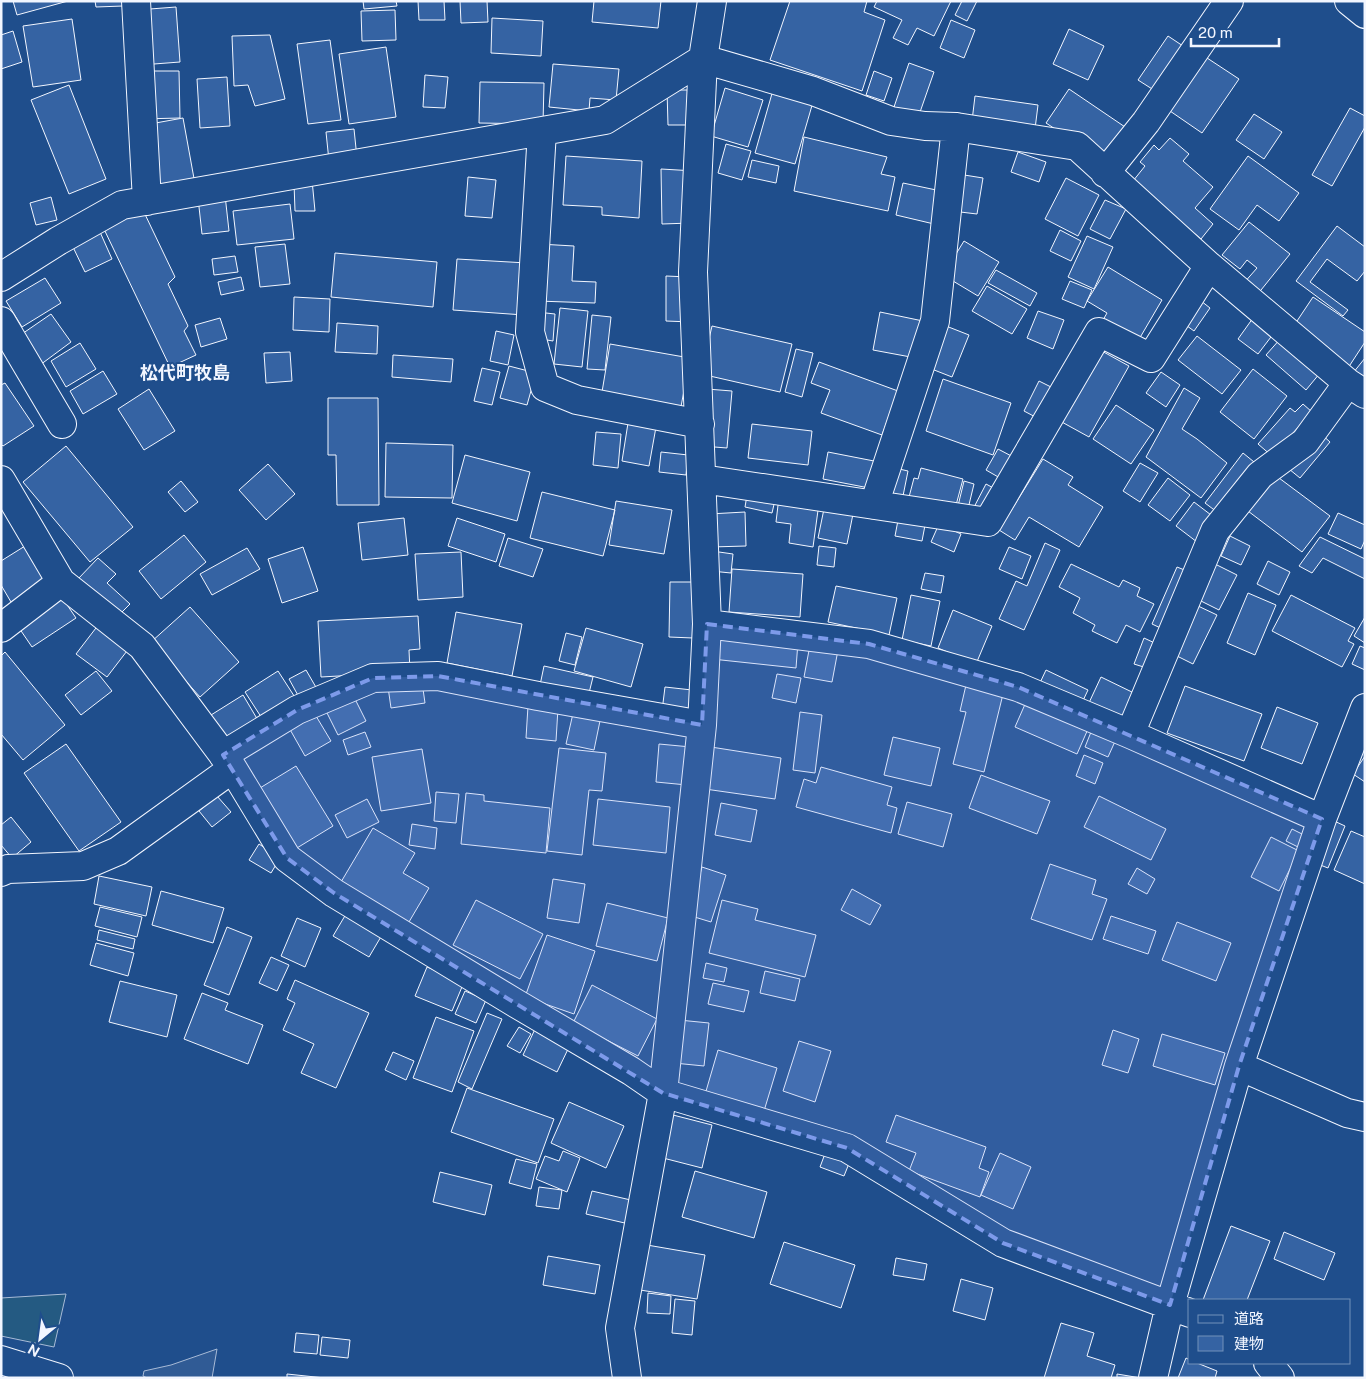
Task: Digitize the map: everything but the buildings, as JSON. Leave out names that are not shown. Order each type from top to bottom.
[{"type":"main road","points":[[136,1],[147,201]]},
{"type":"main road","points":[[627,1378],[620,1328],[663,1092],[702,725],[707,624],[693,272],[703,59],[712,1]]},
{"type":"main road","points":[[1105,173],[1146,122],[1229,1]]},
{"type":"main road","points":[[1349,1],[1365,14]]},
{"type":"main road","points":[[1,277],[58,241],[122,205],[605,120],[703,59],[813,91],[891,121],[925,126],[956,127],[1077,146],[1209,266],[1357,389],[1305,442],[1260,475],[1215,532],[1130,734]]},
{"type":"main road","points":[[874,505],[935,321],[956,127]]},
{"type":"main road","points":[[542,130],[530,332],[545,387],[577,400],[700,424]]},
{"type":"main road","points":[[702,479],[988,522],[1099,332],[1151,358],[1209,266]]},
{"type":"main road","points":[[1,321],[62,424]]},
{"type":"main road","points":[[1,480],[61,582],[142,646],[227,762],[288,858],[334,893],[663,1092],[847,1148],[1003,1243],[1180,1309]]},
{"type":"main road","points":[[1,628],[61,582]]},
{"type":"main road","points":[[707,624],[869,644],[1018,687],[1322,819]]},
{"type":"main road","points":[[4,867],[83,866],[118,851],[227,762],[297,710],[373,678],[438,676],[702,725]]},
{"type":"main road","points":[[1153,1378],[1180,1309],[1239,1066],[1322,819],[1364,711]]},
{"type":"main road","points":[[1239,1066],[1347,1113],[1365,1117]]},
{"type":"main road","points":[[1,1360],[59,1378]]},
{"type":"main road","points":[[1269,1364],[1280,1378]]},
{"type":"highlighted area","points":[[707,624],[869,644],[1018,687],[1322,819],[1239,1066],[1170,1305],[1003,1243],[847,1148],[663,1093],[334,893],[287,858],[223,755],[297,710],[373,678],[438,676],[702,725]]},
{"type":"shaded area","points":[[66,1294],[54,1347],[1,1336],[1,1298]]},
{"type":"shaded area","points":[[217,1349],[212,1378],[147,1378],[143,1376],[144,1371],[171,1365]]},
{"type":"district","name":"松代町牧島","points":[[185,373]]}]
